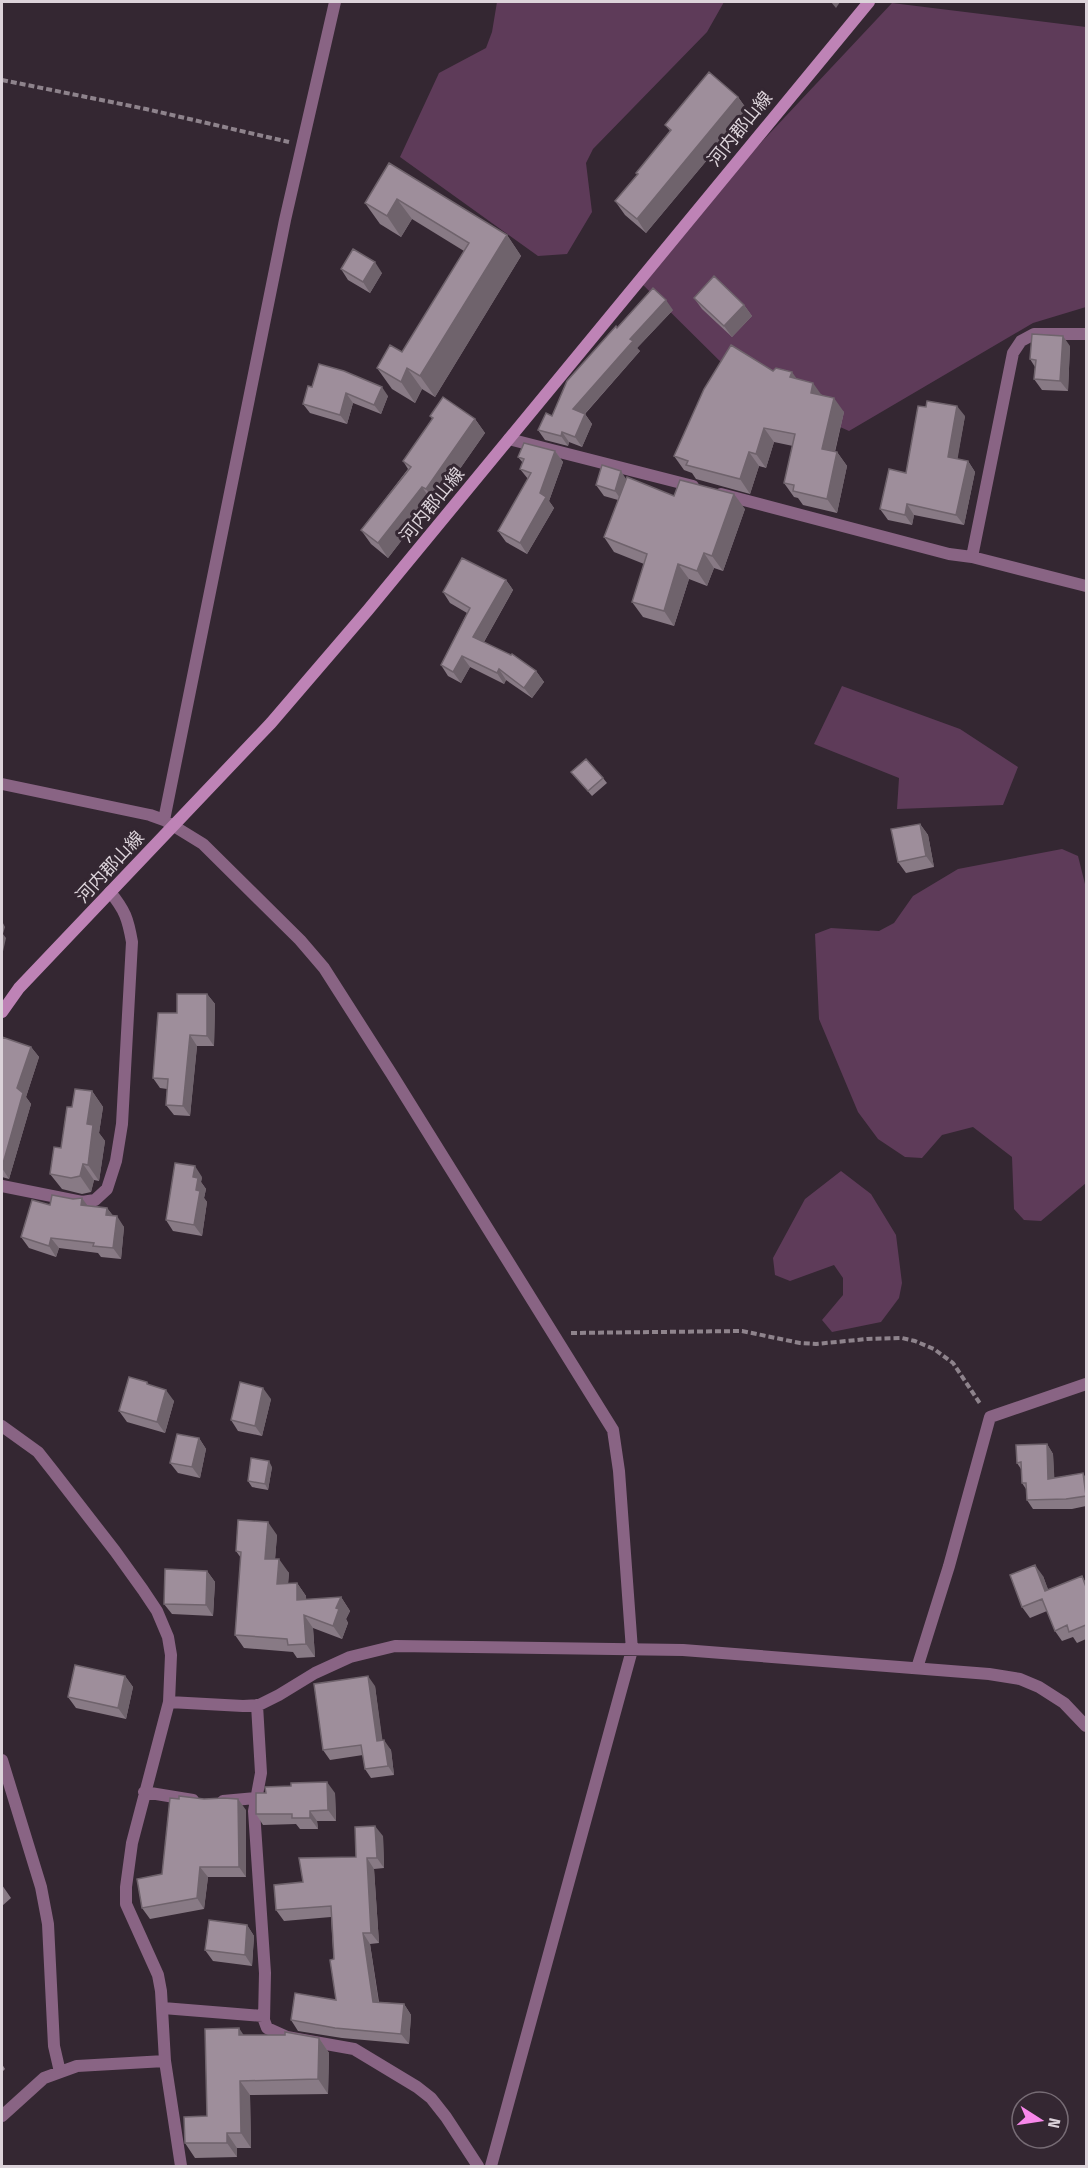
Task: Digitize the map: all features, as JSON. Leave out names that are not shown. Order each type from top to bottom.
[{"type":"main road","name":"河内郡山線","points":[[2,1012],[20,988],[110,892],[169,822],[286,706],[368,610],[869,2]]},
{"type":"street","points":[[169,822],[301,145],[335,2]]},
{"type":"street","points":[[972,557],[1013,353],[1021,341],[1034,334],[1086,334]]},
{"type":"street","points":[[509,439],[949,554],[972,557],[1086,586]]},
{"type":"street","points":[[2,784],[150,815],[169,822],[203,844],[300,940],[324,968],[613,1430],[619,1471],[632,1650],[491,2166]]},
{"type":"street","points":[[2,1186],[82,1202],[95,1200],[107,1189],[116,1161],[122,1124],[132,942],[129,920],[110,892]]},
{"type":"street","points":[[917,1668],[952,1555],[990,1417],[1086,1384]]},
{"type":"street","points":[[2,1426],[38,1452],[116,1551],[157,1611],[168,1638],[171,1655],[169,1702],[132,1843],[126,1904],[158,1975],[163,2008],[165,2061],[181,2166]]},
{"type":"street","points":[[169,1702],[257,1706],[315,1673],[350,1657],[396,1646],[683,1650],[989,1674],[1020,1679],[1039,1687],[1064,1703],[1086,1726]]},
{"type":"street","points":[[257,1706],[261,1773],[254,1811],[265,1973],[263,2016],[267,2028],[288,2037],[354,2049],[417,2087],[431,2098],[446,2116],[478,2166]]},
{"type":"street","points":[[2,1760],[41,1887],[48,1924],[54,2046],[60,2072]]},
{"type":"street","points":[[144,1792],[208,1802],[256,1798]]},
{"type":"street","points":[[163,2008],[263,2016]]},
{"type":"street","points":[[2,2116],[44,2078],[77,2066],[165,2061]]},
{"type":"path","points":[[2,80],[146,109],[301,145]]},
{"type":"path","points":[[553,1333],[742,1331],[816,1344],[902,1338],[934,1349],[953,1363],[990,1417]]},
{"type":"shaded area","points":[[497,2],[724,2],[707,32],[593,149],[586,163],[592,212],[567,254],[538,256],[400,157],[439,73],[486,48],[492,32]]},
{"type":"shaded area","points":[[892,3],[1086,27],[1086,307],[1033,323],[849,431],[742,383],[635,277]]},
{"type":"shaded area","points":[[842,686],[960,729],[1018,767],[1003,805],[897,809],[899,778],[814,744]]},
{"type":"shaded area","points":[[1062,849],[1078,856],[1086,888],[1086,1183],[1041,1221],[1024,1220],[1014,1209],[1012,1157],[973,1127],[942,1135],[922,1158],[905,1157],[878,1139],[858,1112],[819,1019],[815,934],[831,928],[879,931],[894,923],[913,896],[958,869]]},
{"type":"shaded area","points":[[841,1171],[871,1194],[896,1235],[902,1283],[899,1298],[881,1322],[832,1332],[822,1320],[843,1295],[843,1278],[834,1265],[790,1281],[775,1275],[773,1258],[805,1199]]},
{"type":"building","points":[[709,72],[738,97],[637,219],[615,201],[671,130],[665,125]]},
{"type":"building","points":[[389,163],[507,235],[420,376],[407,368],[401,382],[377,368],[390,345],[402,352],[469,243],[397,199],[387,216],[365,203]]},
{"type":"building","points":[[353,249],[375,262],[363,282],[341,269]]},
{"type":"building","points":[[714,276],[744,305],[724,326],[694,298]]},
{"type":"building","points":[[653,288],[666,300],[630,339],[633,341],[573,409],[585,414],[575,437],[562,432],[561,436],[538,430],[546,413],[552,416],[567,381]]},
{"type":"building","points":[[1032,334],[1063,336],[1060,381],[1034,379],[1036,360],[1030,359]]},
{"type":"building","points":[[731,345],[773,371],[776,368],[792,372],[790,377],[813,383],[811,393],[834,398],[822,449],[837,452],[827,499],[793,491],[794,485],[784,483],[795,434],[764,428],[756,454],[749,452],[740,479],[686,465],[688,461],[674,456],[704,389]]},
{"type":"building","points":[[319,364],[344,371],[382,387],[374,405],[346,393],[340,415],[303,404],[308,386],[312,387]]},
{"type":"building","points":[[443,397],[475,419],[426,489],[422,487],[378,543],[361,530],[411,467],[403,461],[433,418],[430,416]]},
{"type":"building","points":[[927,401],[957,406],[948,457],[968,461],[956,515],[907,504],[905,515],[880,509],[889,469],[906,473],[918,406],[926,407]]},
{"type":"building","points":[[524,443],[555,451],[540,493],[546,497],[520,543],[498,531],[531,473],[520,469],[524,459],[518,457]]},
{"type":"building","points":[[602,465],[621,471],[615,491],[596,485]]},
{"type":"building","points":[[627,477],[674,496],[680,480],[734,494],[712,556],[704,553],[697,571],[678,564],[664,611],[632,602],[647,554],[604,537]]},
{"type":"building","points":[[462,558],[506,580],[473,637],[512,654],[536,671],[524,688],[499,669],[497,673],[462,656],[453,672],[441,665],[470,608],[443,592]]},
{"type":"building","points":[[586,759],[603,778],[588,791],[571,772]]},
{"type":"building","points":[[920,824],[926,856],[898,862],[891,829]]},
{"type":"building","points":[[177,994],[207,994],[207,1036],[190,1035],[183,1106],[166,1105],[168,1079],[153,1078],[158,1013],[177,1013]]},
{"type":"building","points":[[2,1037],[31,1047],[17,1088],[23,1093],[2,1167]]},
{"type":"building","points":[[75,1089],[92,1091],[87,1124],[93,1125],[88,1165],[83,1164],[80,1176],[71,1178],[50,1174],[54,1147],[61,1148],[67,1107],[72,1107]]},
{"type":"building","points":[[175,1163],[195,1166],[193,1177],[198,1178],[196,1190],[200,1191],[194,1225],[166,1220]]},
{"type":"building","points":[[52,1195],[73,1199],[82,1198],[81,1205],[107,1208],[106,1215],[117,1216],[113,1248],[93,1246],[94,1243],[51,1238],[49,1246],[21,1237],[32,1200],[50,1205]]},
{"type":"building","points":[[129,1377],[166,1390],[157,1422],[119,1411]]},
{"type":"building","points":[[240,1382],[263,1388],[255,1426],[231,1420]]},
{"type":"building","points":[[177,1434],[199,1438],[192,1467],[170,1463]]},
{"type":"building","points":[[1047,1444],[1048,1479],[1083,1473],[1086,1496],[1027,1500],[1026,1483],[1022,1483],[1021,1462],[1017,1463],[1016,1445]]},
{"type":"building","points":[[251,1458],[269,1461],[265,1484],[248,1481]]},
{"type":"building","points":[[238,1520],[268,1522],[265,1559],[279,1559],[277,1584],[297,1583],[297,1600],[341,1597],[336,1608],[339,1609],[333,1626],[304,1615],[306,1644],[288,1645],[287,1639],[235,1635],[241,1552],[236,1551]]},
{"type":"building","points":[[1035,1565],[1045,1591],[1082,1576],[1086,1587],[1086,1625],[1069,1632],[1067,1625],[1055,1631],[1042,1599],[1022,1607],[1010,1575]]},
{"type":"building","points":[[165,1569],[207,1571],[206,1605],[164,1604]]},
{"type":"building","points":[[75,1665],[125,1676],[118,1708],[68,1697]]},
{"type":"building","points":[[368,1676],[377,1741],[384,1740],[388,1766],[365,1769],[361,1745],[323,1750],[314,1684]]},
{"type":"building","points":[[327,1782],[328,1810],[310,1811],[310,1818],[292,1818],[292,1814],[256,1814],[256,1793],[266,1793],[265,1787],[291,1786],[291,1783]]},
{"type":"building","points":[[179,1796],[238,1799],[239,1867],[200,1867],[197,1898],[142,1908],[137,1879],[162,1874],[170,1798],[179,1799]]},
{"type":"building","points":[[375,1826],[377,1858],[367,1858],[371,1933],[363,1933],[373,2002],[404,2004],[401,2034],[335,2028],[291,2020],[295,1993],[336,2000],[330,1960],[334,1959],[331,1906],[276,1910],[274,1885],[303,1882],[299,1858],[356,1857],[355,1827]]},
{"type":"building","points":[[209,1920],[247,1925],[245,1955],[205,1950]]},
{"type":"building","points":[[239,2028],[239,2035],[285,2035],[285,2032],[319,2038],[318,2079],[240,2081],[241,2133],[227,2133],[227,2143],[185,2143],[184,2117],[207,2116],[205,2029]]}]
